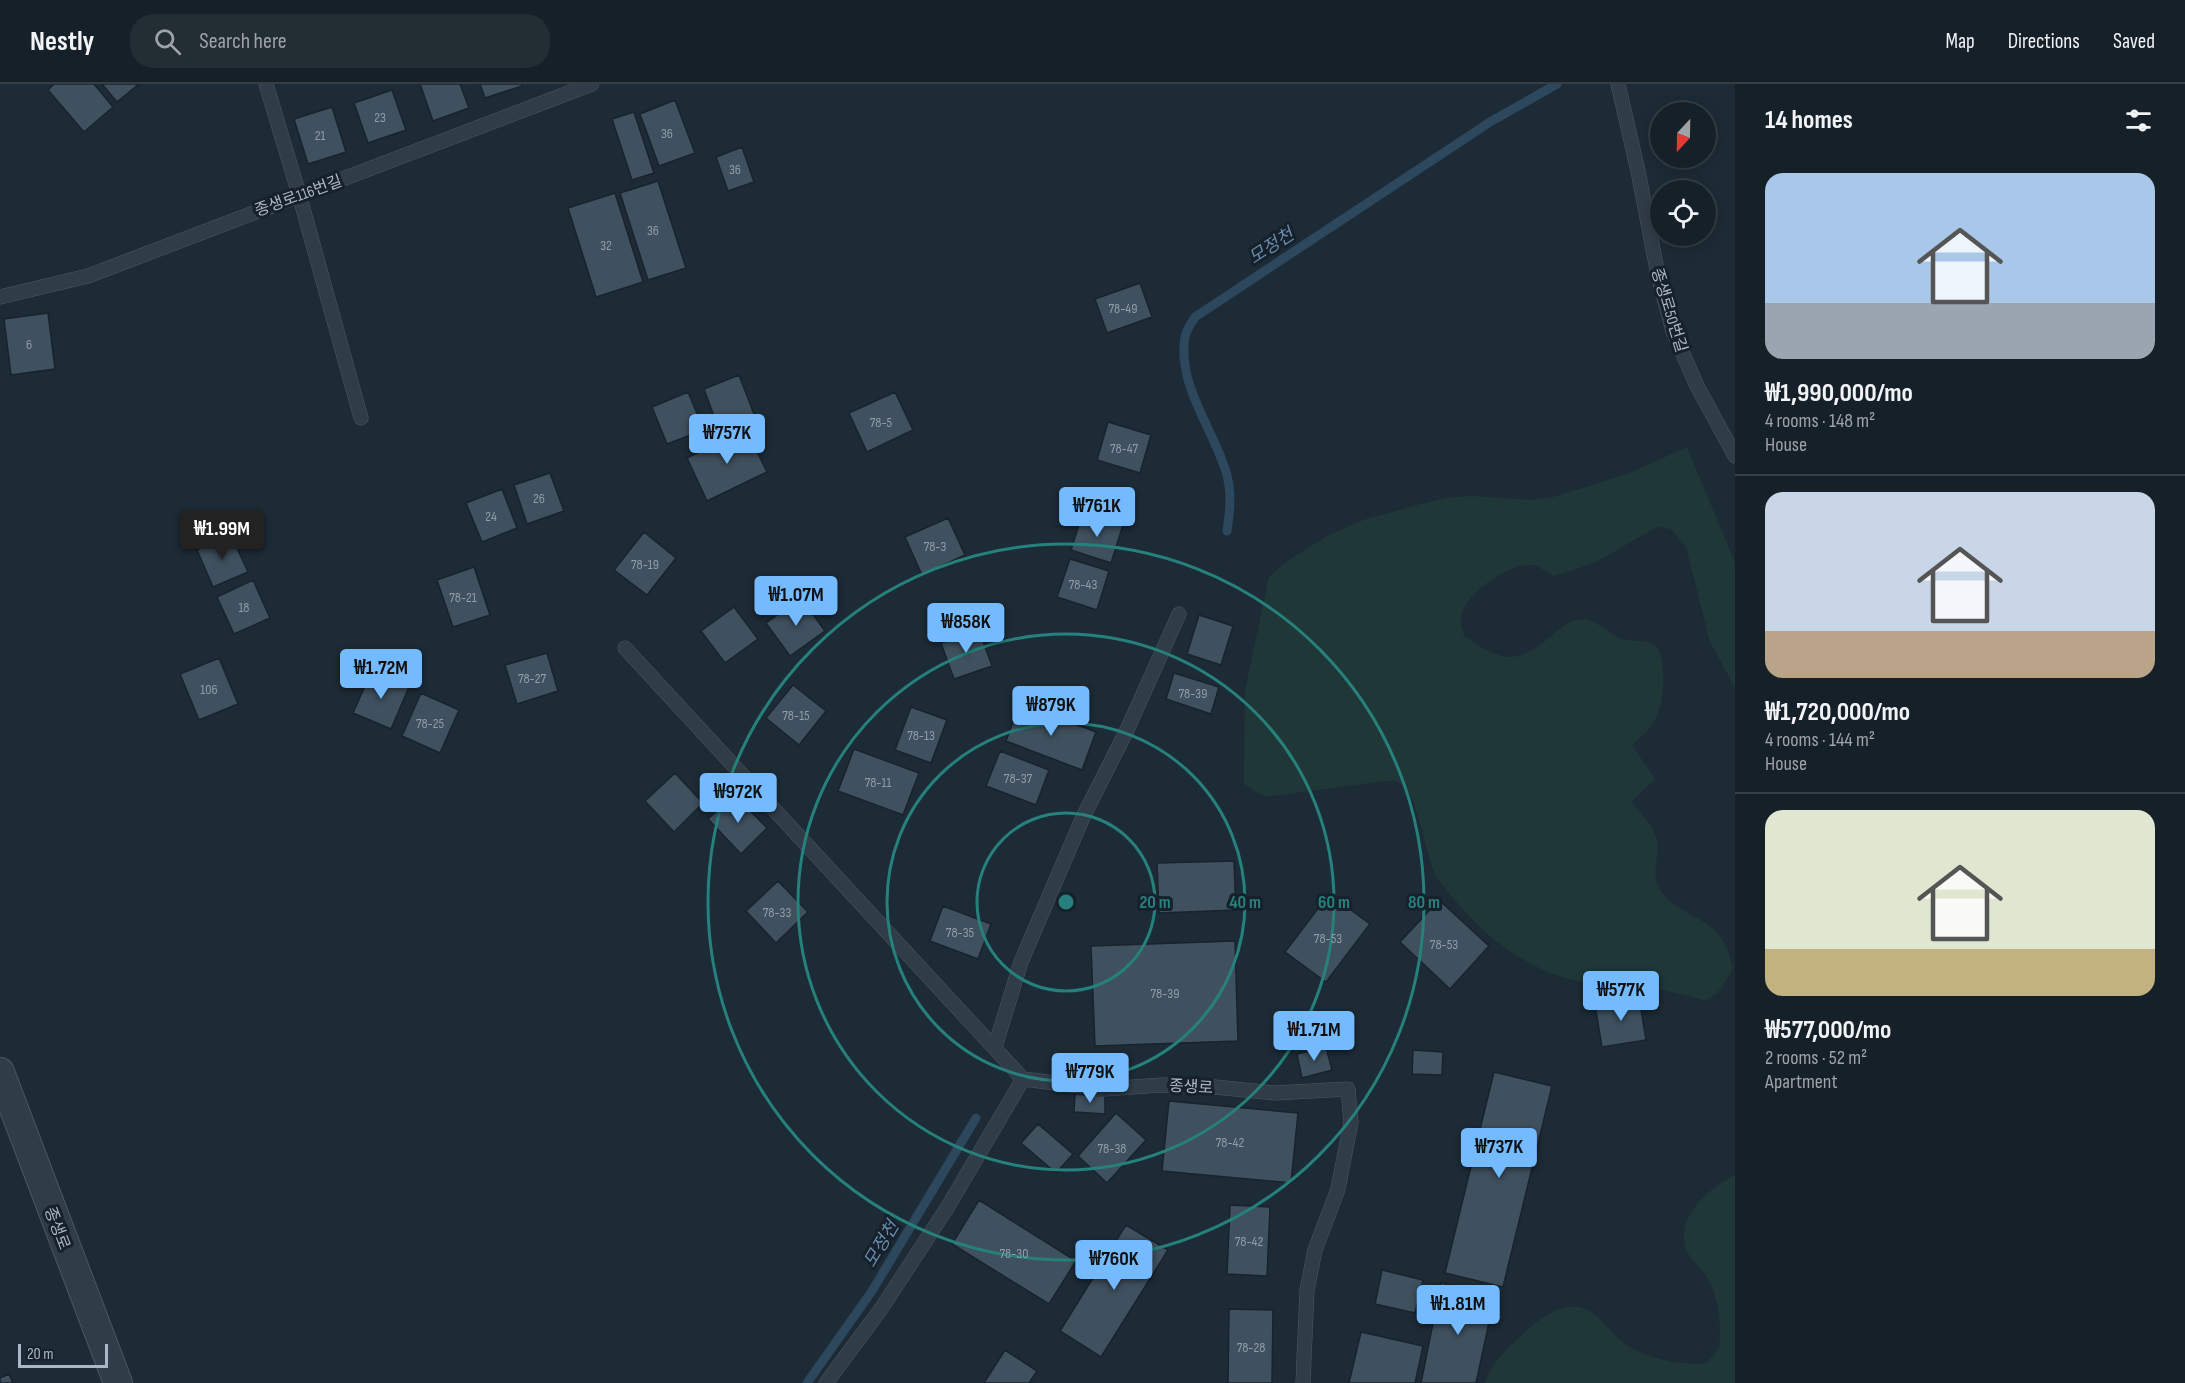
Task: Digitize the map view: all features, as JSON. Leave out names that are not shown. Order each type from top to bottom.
[{"type":"street","name":"종생로","points":[[0,1072],[118,1383]]},
{"type":"lane","points":[[266,84],[361,418]]},
{"type":"lane","name":"종생로116번길","points":[[0,297],[88,276],[592,84]]},
{"type":"lane","name":"종생로50번길","points":[[1618,84],[1658,275],[1673,331],[1697,386],[1735,456]]},
{"type":"lane","points":[[995,1047],[1021,962],[1083,817],[1127,730],[1179,614]]},
{"type":"lane","points":[[625,648],[1023,1080],[947,1208],[880,1309],[826,1383]]},
{"type":"lane","name":"종생로","points":[[1023,1080],[1104,1089],[1162,1085],[1275,1093],[1348,1089],[1351,1122],[1338,1189],[1315,1250],[1307,1290],[1303,1383]]},
{"type":"green space","points":[[1687,447],[1735,563],[1735,688],[1710,642],[1686,547],[1671,529],[1657,527],[1598,561],[1553,576],[1532,565],[1511,569],[1478,590],[1464,609],[1461,625],[1464,636],[1498,655],[1507,657],[1527,653],[1566,625],[1583,619],[1595,623],[1622,639],[1644,642],[1657,647],[1664,677],[1659,711],[1647,731],[1632,745],[1655,779],[1631,802],[1653,829],[1657,840],[1655,872],[1660,890],[1673,903],[1712,928],[1722,939],[1728,951],[1733,969],[1720,990],[1706,1001],[1659,990],[1570,979],[1540,968],[1511,952],[1475,922],[1437,877],[1411,797],[1405,787],[1398,782],[1384,781],[1265,797],[1244,784],[1245,690],[1269,577],[1287,561],[1327,536],[1363,520],[1446,498],[1472,496],[1533,500],[1553,497],[1627,474]]},
{"type":"green space","points":[[1735,1175],[1735,1383],[1485,1383],[1501,1356],[1530,1327],[1554,1311],[1572,1306],[1589,1311],[1631,1348],[1663,1360],[1706,1363],[1719,1349],[1719,1314],[1709,1281],[1687,1251],[1684,1239],[1685,1227],[1689,1216],[1705,1196]]},
{"type":"building","points":[[54,84],[94,84],[113,107],[84,132],[48,90]]},
{"type":"building","points":[[102,84],[139,84],[117,102]]},
{"type":"building","points":[[420,84],[460,84],[469,108],[433,121]]},
{"type":"building","points":[[480,84],[521,84],[522,86],[485,98]]},
{"type":"building","points":[[392,90],[406,130],[368,143],[354,103]]},
{"type":"building","points":[[675,100],[695,153],[659,166],[640,114]]},
{"type":"building","points":[[332,107],[346,152],[308,164],[294,119]]},
{"type":"building","points":[[634,112],[654,173],[632,180],[612,119]]},
{"type":"building","points":[[742,147],[754,182],[728,191],[716,157]]},
{"type":"building","points":[[658,181],[686,268],[648,280],[620,193]]},
{"type":"building","points":[[615,193],[643,282],[596,297],[568,208]]},
{"type":"building","points":[[1140,283],[1152,317],[1107,333],[1095,299]]},
{"type":"building","points":[[48,313],[55,369],[11,375],[4,319]]},
{"type":"building","points":[[739,375],[754,414],[718,427],[704,389]]},
{"type":"building","points":[[688,392],[704,430],[667,444],[652,407]]},
{"type":"building","points":[[895,392],[913,430],[867,452],[849,413]]},
{"type":"building","points":[[1108,422],[1151,435],[1140,473],[1097,460]]},
{"type":"building","points":[[746,429],[767,472],[707,501],[687,458]]},
{"type":"building","points":[[550,473],[564,511],[527,524],[514,485]]},
{"type":"building","points":[[502,489],[517,528],[482,542],[466,503]]},
{"type":"building","points":[[1083,512],[1123,525],[1111,563],[1071,550]]},
{"type":"building","points":[[948,518],[965,555],[922,575],[905,537]]},
{"type":"building","points":[[644,532],[676,558],[647,595],[614,570]]},
{"type":"building","points":[[231,535],[248,572],[213,587],[197,550]]},
{"type":"building","points":[[1070,559],[1109,571],[1097,610],[1057,597]]},
{"type":"building","points":[[474,567],[490,615],[453,627],[437,580]]},
{"type":"building","points":[[253,580],[270,618],[234,634],[217,597]]},
{"type":"building","points":[[801,598],[825,631],[790,656],[766,623]]},
{"type":"building","points":[[734,607],[758,639],[725,663],[701,631]]},
{"type":"building","points":[[1199,615],[1233,626],[1221,665],[1187,654]]},
{"type":"building","points":[[979,630],[992,666],[954,679],[941,643]]},
{"type":"building","points":[[547,653],[558,691],[517,704],[505,665]]},
{"type":"building","points":[[219,658],[238,704],[199,720],[180,674]]},
{"type":"building","points":[[372,670],[409,687],[391,729],[353,713]]},
{"type":"building","points":[[1174,673],[1219,687],[1211,714],[1166,699]]},
{"type":"building","points":[[793,685],[826,711],[799,745],[766,718]]},
{"type":"building","points":[[421,693],[459,710],[440,753],[402,736]]},
{"type":"building","points":[[1020,703],[1096,732],[1082,770],[1006,741]]},
{"type":"building","points":[[911,707],[947,720],[931,763],[895,750]]},
{"type":"building","points":[[854,749],[919,773],[903,815],[838,791]]},
{"type":"building","points":[[1000,751],[1049,770],[1036,805],[986,786]]},
{"type":"building","points":[[675,773],[703,803],[674,832],[645,801]]},
{"type":"building","points":[[734,794],[767,828],[741,854],[708,819]]},
{"type":"building","points":[[1234,861],[1236,910],[1159,913],[1157,863]]},
{"type":"building","points":[[778,881],[808,912],[776,943],[746,911]]},
{"type":"building","points":[[1329,894],[1370,924],[1326,982],[1285,952]]},
{"type":"building","points":[[1439,900],[1489,946],[1450,989],[1400,942]]},
{"type":"building","points":[[943,906],[991,924],[978,959],[930,941]]},
{"type":"building","points":[[1235,941],[1238,1041],[1095,1046],[1091,946]]},
{"type":"building","points":[[1639,997],[1646,1040],[1602,1047],[1595,1005]]},
{"type":"building","points":[[1326,1047],[1332,1070],[1302,1078],[1297,1054]]},
{"type":"building","points":[[1413,1050],[1443,1052],[1442,1075],[1412,1074]]},
{"type":"building","points":[[1494,1072],[1552,1086],[1503,1287],[1445,1273]]},
{"type":"building","points":[[1075,1094],[1105,1096],[1105,1114],[1074,1112]]},
{"type":"building","points":[[1169,1101],[1298,1113],[1291,1183],[1162,1171]]},
{"type":"building","points":[[1116,1113],[1146,1140],[1107,1183],[1078,1156]]},
{"type":"building","points":[[1038,1124],[1073,1154],[1056,1173],[1021,1143]]},
{"type":"building","points":[[979,1200],[1076,1261],[1049,1304],[952,1244]]},
{"type":"building","points":[[1230,1205],[1270,1207],[1267,1276],[1227,1274]]},
{"type":"building","points":[[1126,1225],[1168,1250],[1101,1357],[1060,1331]]},
{"type":"building","points":[[1382,1270],[1423,1280],[1415,1313],[1375,1304]]},
{"type":"building","points":[[1441,1283],[1495,1295],[1476,1383],[1421,1383]]},
{"type":"building","points":[[1229,1309],[1273,1310],[1272,1383],[1228,1383]]},
{"type":"building","points":[[1361,1332],[1423,1346],[1415,1383],[1349,1383]]},
{"type":"building","points":[[1005,1350],[1037,1371],[1029,1383],[984,1383]]},
{"type":"building","points":[[9,1374],[13,1383],[0,1383],[0,1378]]},
{"type":"waterway","name":"모정천","points":[[1227,531],[1230,501],[1228,479],[1186,372],[1185,337],[1195,317],[1490,122],[1557,84]]},
{"type":"waterway","name":"모정천","points":[[807,1383],[872,1291],[976,1118]]}]
